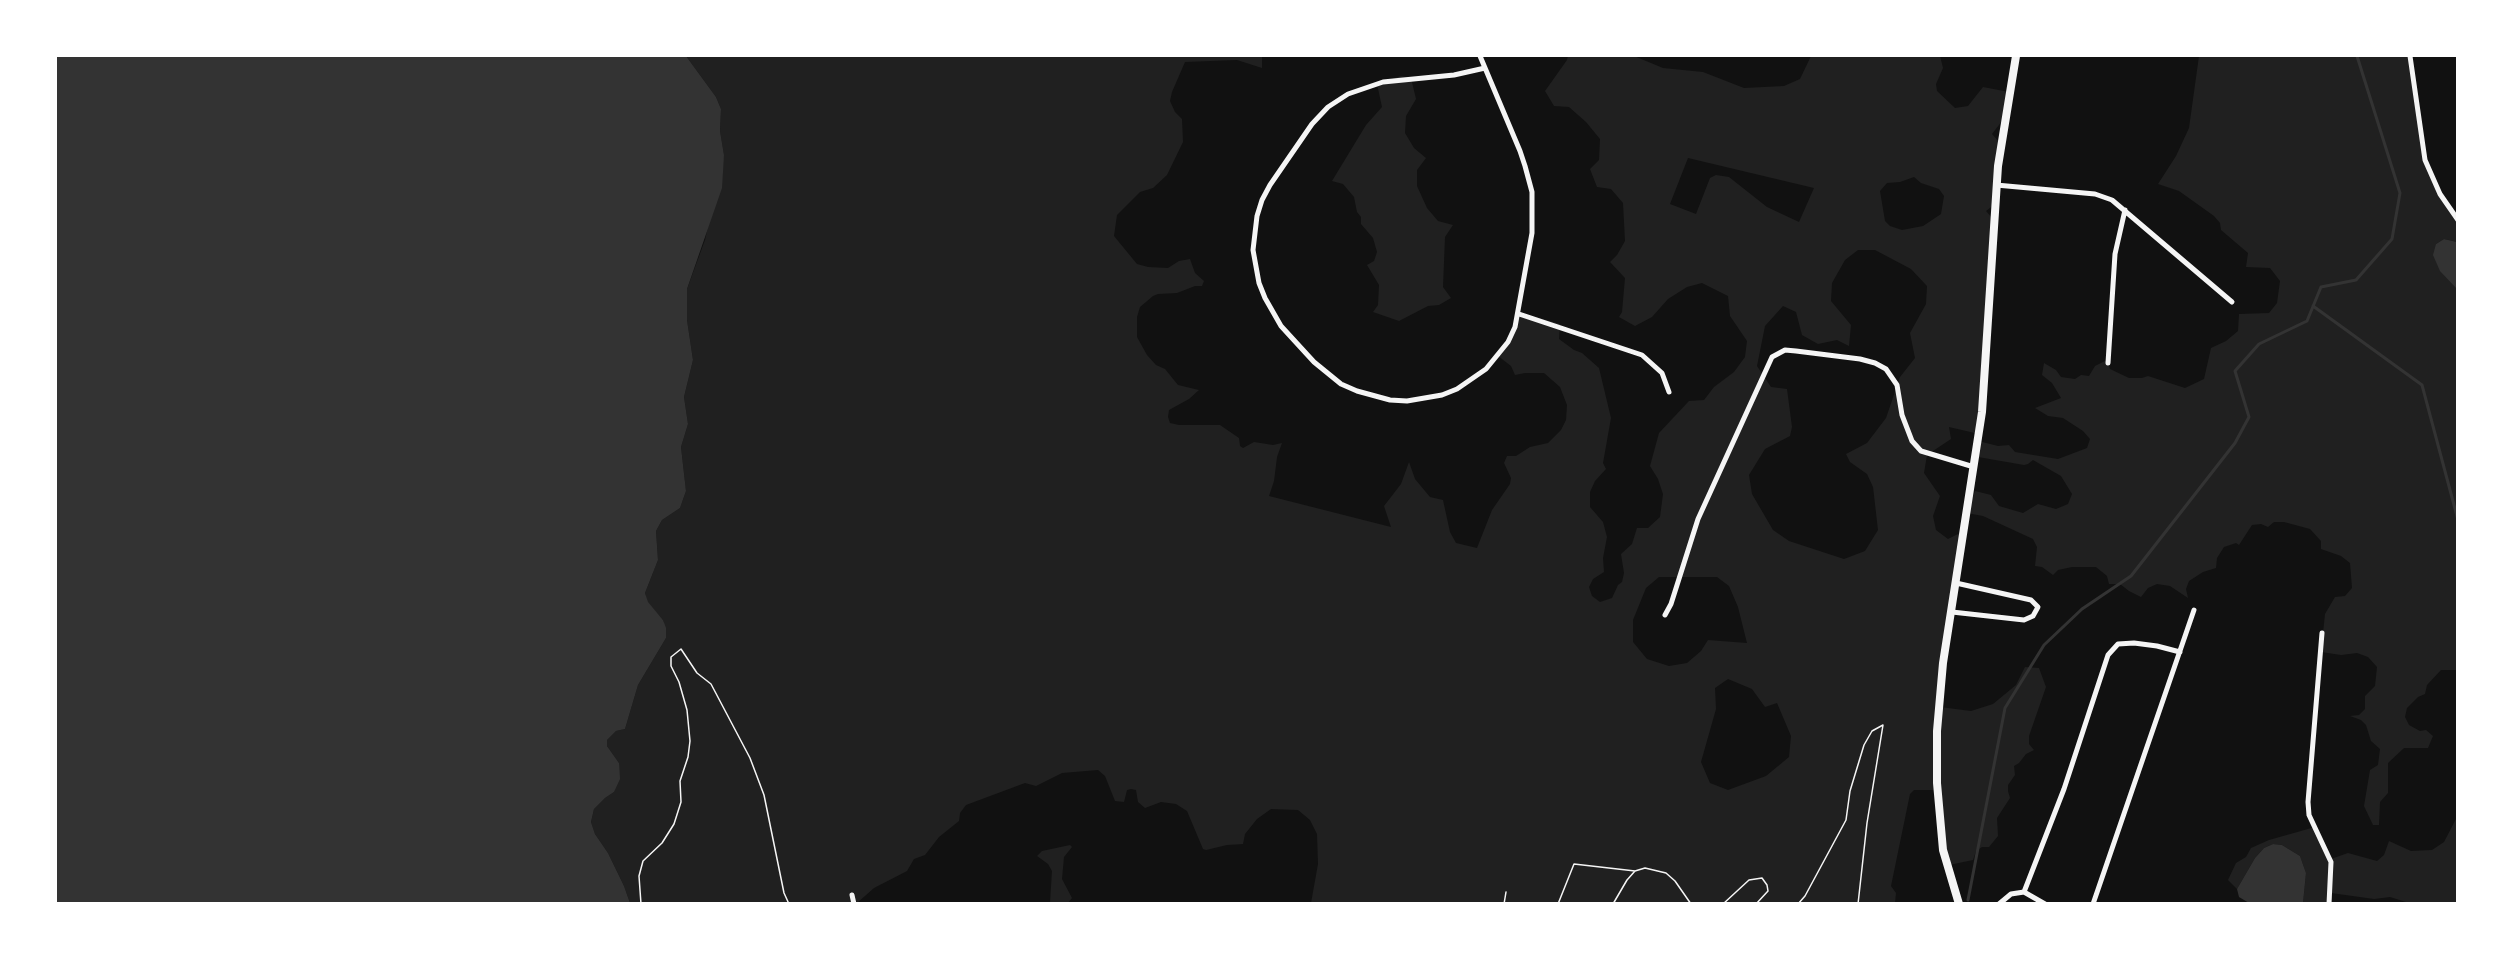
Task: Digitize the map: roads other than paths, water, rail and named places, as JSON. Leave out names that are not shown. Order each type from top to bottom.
[{"type":"main road","points":[[1959,903],[1943,850],[1937,783],[1940,696],[1985,385],[1996,185],[2016,56]]},
{"type":"street","points":[[1480,56],[1526,166],[1532,192],[1534,219],[1519,314],[1512,335],[1498,356],[1472,380],[1449,392],[1425,399],[1407,401],[1382,399],[1357,392],[1327,374],[1291,338],[1265,298],[1255,266],[1254,233],[1262,201],[1270,185],[1312,124],[1329,107],[1359,89],[1383,82],[1454,75],[1485,68]]},
{"type":"street","points":[[2410,56],[2425,160],[2440,194],[2457,220]]},
{"type":"street","points":[[1996,185],[2095,195],[2112,200],[2232,302]]},
{"type":"street","points":[[2108,363],[2115,254],[2125,210]]},
{"type":"street","points":[[1519,314],[1642,355],[1662,373],[1669,392]]},
{"type":"street","points":[[1665,615],[1671,604],[1698,519],[1772,357],[1785,350],[1860,358],[1886,369],[1897,385],[1902,415],[1912,441],[1921,451],[1974,467]]},
{"type":"street","points":[[1952,612],[2024,620],[2033,616],[2038,607],[2031,600],[1956,583]]},
{"type":"street","points":[[2093,903],[2194,609]]},
{"type":"street","points":[[2322,633],[2308,802],[2310,815],[2331,862],[2329,903]]},
{"type":"street","points":[[2024,892],[2064,789],[2108,656],[2118,644],[2134,643],[2180,652]]},
{"type":"street","points":[[1999,903],[2011,894],[2024,892],[2045,903]]},
{"type":"street","points":[[852,896],[854,903]]},
{"type":"waterway","points":[[1968,900],[2005,708],[2044,645],[2082,609],[2131,576],[2235,443],[2249,417],[2235,371],[2259,344],[2307,321],[2321,287],[2356,280],[2392,239],[2400,193],[2357,56]]},
{"type":"waterway","points":[[2313,306],[2422,385],[2458,520]]}]
